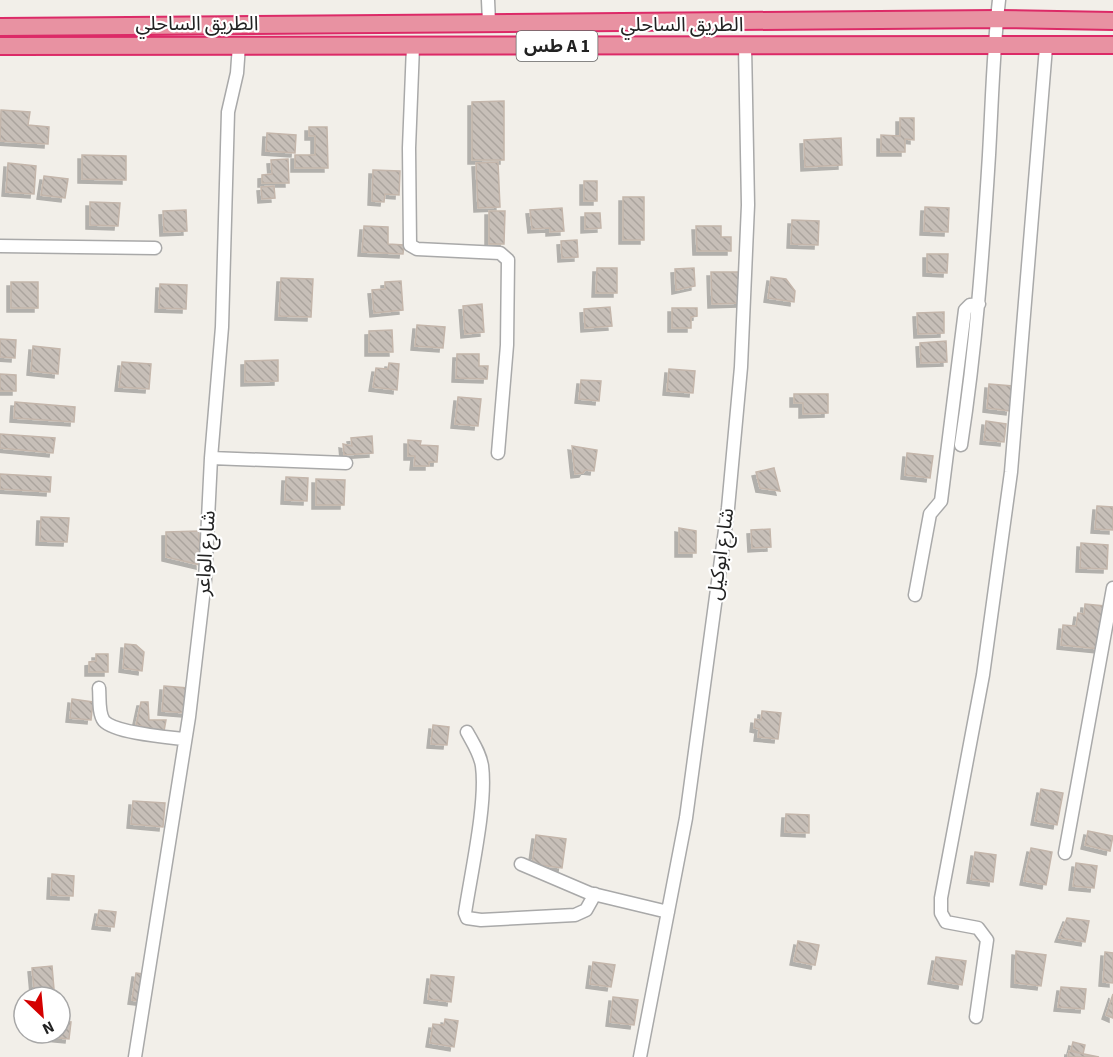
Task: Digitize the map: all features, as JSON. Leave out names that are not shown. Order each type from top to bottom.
[{"type":"highway","name":"الطريق الساحلي","points":[[0,27],[997,19],[1113,21]]},
{"type":"highway","name":"الطريق الساحلي","points":[[0,46],[1046,47],[1113,45]]},
{"type":"street","points":[[488,0],[489,22]]},
{"type":"street","points":[[961,445],[979,304],[993,47],[999,0]]},
{"type":"street","name":"شارع الواعر","points":[[135,1057],[184,739],[205,580],[211,458],[222,327],[228,112],[237,73],[239,45]]},
{"type":"street","points":[[413,46],[409,148],[410,244],[417,249],[500,253],[508,260],[507,345],[498,453]]},
{"type":"street","name":"شارع ابوكيل","points":[[640,1057],[686,818],[728,508],[736,428],[749,181],[745,46]]},
{"type":"street","points":[[976,1017],[987,940],[978,928],[946,922],[941,914],[941,898],[983,675],[1011,472],[1046,47]]},
{"type":"street","points":[[0,246],[155,248]]},
{"type":"street","points":[[915,595],[930,514],[941,501],[965,310],[970,305],[979,304]]},
{"type":"street","points":[[211,458],[346,463]]},
{"type":"street","points":[[1065,853],[1113,588]]},
{"type":"street","points":[[99,688],[100,712],[106,723],[119,728],[184,739]]},
{"type":"street","points":[[467,732],[480,757],[482,767],[480,804],[465,912],[467,918],[481,920],[575,915],[586,910],[595,894]]},
{"type":"street","points":[[520,864],[595,894],[668,912]]},
{"type":"building","points":[[504,101],[504,160],[472,160],[472,102]]},
{"type":"building","points":[[1,110],[30,112],[28,125],[49,127],[48,144],[0,141]]},
{"type":"building","points":[[900,118],[914,118],[914,140],[905,139],[905,152],[881,152],[881,135],[900,136]]},
{"type":"building","points":[[309,127],[327,127],[328,168],[295,168],[295,155],[315,155],[315,136],[309,136]]},
{"type":"building","points":[[267,133],[296,135],[295,153],[266,151]]},
{"type":"building","points":[[841,138],[842,165],[805,167],[804,140]]},
{"type":"building","points":[[82,155],[126,156],[126,180],[82,179]]},
{"type":"building","points":[[288,159],[289,183],[262,183],[262,175],[272,174],[271,160]]},
{"type":"building","points":[[498,162],[500,207],[478,208],[476,163]]},
{"type":"building","points":[[8,163],[36,166],[34,194],[6,192]]},
{"type":"building","points":[[373,170],[400,171],[399,195],[385,194],[384,202],[372,201]]},
{"type":"building","points":[[44,176],[68,179],[65,198],[41,195]]},
{"type":"building","points":[[584,181],[597,181],[597,201],[584,201]]},
{"type":"building","points":[[274,186],[275,198],[262,199],[261,187]]},
{"type":"building","points":[[623,197],[644,197],[644,240],[623,240]]},
{"type":"building","points":[[90,202],[120,203],[118,226],[90,225]]},
{"type":"building","points":[[925,207],[949,208],[948,232],[924,231]]},
{"type":"building","points":[[562,208],[564,231],[550,232],[550,228],[532,229],[530,210]]},
{"type":"building","points":[[186,210],[187,231],[164,232],[163,211]]},
{"type":"building","points":[[489,211],[505,211],[504,244],[489,244]]},
{"type":"building","points":[[585,213],[600,213],[601,228],[585,229]]},
{"type":"building","points":[[792,220],[819,221],[818,245],[791,244]]},
{"type":"building","points":[[364,226],[388,227],[388,244],[404,245],[403,254],[362,252]]},
{"type":"building","points":[[696,226],[721,226],[721,237],[731,237],[731,251],[697,251]]},
{"type":"building","points":[[577,240],[578,257],[562,258],[561,241]]},
{"type":"building","points":[[927,254],[948,254],[947,273],[927,272]]},
{"type":"building","points":[[597,268],[617,268],[617,293],[596,293]]},
{"type":"building","points":[[694,268],[695,286],[676,290],[675,269]]},
{"type":"building","points":[[711,272],[742,272],[742,303],[712,304]]},
{"type":"building","points":[[771,277],[786,279],[795,291],[794,302],[768,298]]},
{"type":"building","points":[[281,278],[313,279],[311,317],[279,316]]},
{"type":"building","points":[[401,281],[403,310],[374,313],[372,290],[385,289],[385,282]]},
{"type":"building","points":[[11,282],[38,282],[38,308],[11,308]]},
{"type":"building","points":[[160,284],[187,285],[186,309],[159,308]]},
{"type":"building","points":[[482,304],[484,332],[465,334],[463,306]]},
{"type":"building","points":[[610,307],[612,326],[585,328],[584,309]]},
{"type":"building","points":[[672,308],[697,308],[697,316],[691,317],[691,328],[672,328]]},
{"type":"building","points":[[944,312],[944,333],[918,334],[917,313]]},
{"type":"building","points":[[417,325],[445,327],[443,348],[415,346]]},
{"type":"building","points":[[392,330],[393,352],[369,352],[369,331]]},
{"type":"building","points":[[0,339],[16,340],[15,358],[0,357]]},
{"type":"building","points":[[946,341],[947,362],[921,363],[920,343]]},
{"type":"building","points":[[33,346],[60,349],[58,374],[31,371]]},
{"type":"building","points":[[457,354],[479,354],[479,366],[488,366],[487,379],[456,378]]},
{"type":"building","points":[[278,360],[278,381],[245,382],[245,361]]},
{"type":"building","points":[[122,362],[151,364],[149,389],[119,387]]},
{"type":"building","points":[[389,363],[399,364],[397,390],[373,387],[376,368],[388,369]]},
{"type":"building","points":[[669,369],[695,371],[693,393],[667,391]]},
{"type":"building","points":[[0,374],[16,375],[16,391],[0,391]]},
{"type":"building","points":[[581,380],[601,381],[599,401],[579,399]]},
{"type":"building","points":[[989,384],[1013,386],[1010,411],[987,408]]},
{"type":"building","points":[[794,394],[828,394],[828,413],[803,414],[803,403],[794,403]]},
{"type":"building","points":[[458,397],[481,399],[478,426],[455,424]]},
{"type":"building","points":[[15,402],[75,407],[74,422],[14,418]]},
{"type":"building","points":[[986,421],[1006,424],[1004,442],[984,440]]},
{"type":"building","points":[[0,434],[55,438],[53,453],[0,448]]},
{"type":"building","points":[[372,436],[373,453],[344,455],[343,444],[352,446],[351,438]]},
{"type":"building","points":[[408,440],[421,441],[420,445],[438,446],[437,462],[429,462],[429,466],[414,466],[415,456],[408,456]]},
{"type":"building","points":[[572,446],[597,450],[594,471],[585,470],[583,473],[575,474]]},
{"type":"building","points":[[907,453],[933,456],[930,478],[905,475]]},
{"type":"building","points":[[774,468],[780,491],[760,488],[756,472]]},
{"type":"building","points":[[0,474],[51,477],[50,492],[0,489]]},
{"type":"building","points":[[286,477],[308,478],[307,501],[285,500]]},
{"type":"building","points":[[316,479],[345,480],[344,505],[316,505]]},
{"type":"building","points":[[1097,506],[1113,507],[1113,530],[1095,529]]},
{"type":"building","points":[[41,517],[69,518],[67,542],[40,541]]},
{"type":"building","points":[[679,528],[696,531],[696,553],[679,553]]},
{"type":"building","points":[[770,529],[771,547],[752,548],[751,530]]},
{"type":"building","points":[[199,531],[200,565],[166,557],[166,532]]},
{"type":"building","points":[[1081,543],[1108,545],[1107,569],[1080,568]]},
{"type":"building","points":[[1085,604],[1105,606],[1100,649],[1061,645],[1063,625],[1076,626],[1078,613],[1084,614]]},
{"type":"building","points":[[125,644],[136,645],[144,652],[142,671],[123,668]]},
{"type":"building","points":[[96,654],[108,654],[108,672],[89,672],[89,662],[96,661]]},
{"type":"building","points":[[164,686],[188,688],[186,713],[162,711]]},
{"type":"building","points":[[72,699],[93,702],[91,720],[70,718]]},
{"type":"building","points":[[141,702],[148,702],[149,720],[166,720],[164,731],[136,725]]},
{"type":"building","points":[[762,711],[781,713],[778,739],[758,737],[759,729],[754,728],[755,719],[761,720]]},
{"type":"building","points":[[433,725],[449,727],[447,745],[431,744]]},
{"type":"building","points":[[1041,789],[1063,793],[1057,825],[1035,821]]},
{"type":"building","points":[[133,801],[165,803],[163,827],[131,824]]},
{"type":"building","points":[[786,814],[809,815],[809,833],[785,832]]},
{"type":"building","points":[[1088,831],[1113,836],[1110,851],[1085,845]]},
{"type":"building","points":[[536,835],[566,839],[562,868],[532,864]]},
{"type":"building","points":[[1031,848],[1052,852],[1046,885],[1024,881]]},
{"type":"building","points":[[975,852],[996,855],[993,882],[971,879]]},
{"type":"building","points":[[1076,863],[1097,866],[1094,888],[1073,886]]},
{"type":"building","points":[[52,874],[74,876],[73,896],[51,895]]},
{"type":"building","points":[[99,910],[116,912],[114,927],[96,925]]},
{"type":"building","points":[[1067,918],[1089,921],[1085,942],[1059,938]]},
{"type":"building","points":[[798,941],[819,945],[815,965],[794,961]]},
{"type":"building","points":[[1016,951],[1046,955],[1041,986],[1015,983]]},
{"type":"building","points":[[1105,952],[1113,953],[1113,983],[1103,982]]},
{"type":"building","points":[[936,957],[966,961],[962,985],[932,980]]},
{"type":"building","points":[[593,962],[615,965],[611,987],[590,984]]},
{"type":"building","points":[[52,966],[54,985],[34,985],[32,968]]},
{"type":"building","points":[[136,973],[150,975],[146,1002],[132,1000]]},
{"type":"building","points":[[431,975],[454,977],[451,1002],[428,999]]},
{"type":"building","points":[[1061,987],[1086,989],[1084,1009],[1058,1007]]},
{"type":"building","points":[[1113,994],[1113,1018],[1106,1015]]},
{"type":"building","points":[[613,997],[638,1000],[634,1025],[610,1022]]},
{"type":"building","points":[[445,1019],[458,1021],[454,1047],[430,1043],[433,1024],[444,1025]]},
{"type":"building","points":[[1073,1042],[1085,1045],[1083,1054],[1071,1050]]},
{"type":"building","points":[[1069,1051],[1099,1057],[1068,1057]]}]
